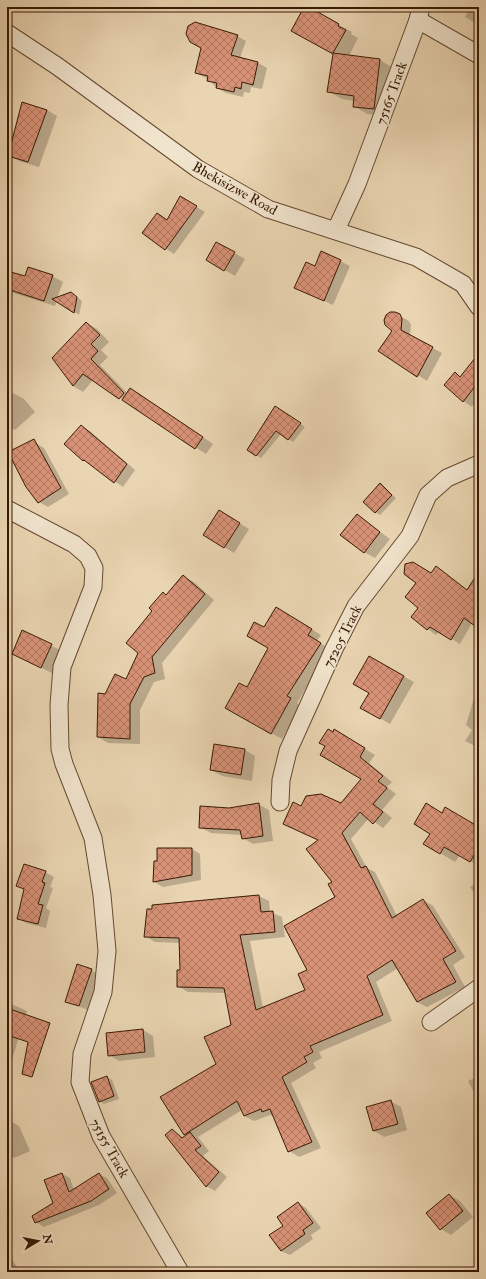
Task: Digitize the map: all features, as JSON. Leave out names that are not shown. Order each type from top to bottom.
[{"type":"street","name":"75165 Track","points":[[336,230],[357,184],[419,13],[479,55]]},
{"type":"street","name":"Bhekisizwe Road","points":[[7,33],[57,66],[198,169],[268,209],[416,257],[463,284],[479,307]]},
{"type":"street","name":"75205 Track","points":[[280,802],[281,780],[288,751],[334,649],[356,606],[410,536],[428,495],[447,478],[479,464]]},
{"type":"street","name":"75155 Track","points":[[7,509],[74,544],[88,556],[94,568],[93,587],[62,667],[59,704],[60,749],[93,838],[102,895],[107,951],[106,978],[96,1014],[82,1054],[80,1082],[101,1136],[180,1272]]},
{"type":"street","points":[[431,1022],[479,988]]},
{"type":"building","points":[[304,7],[309,7],[339,24],[338,26],[346,30],[333,53],[380,59],[374,109],[353,107],[354,96],[327,92],[333,54],[291,31]]},
{"type":"building","points":[[195,22],[238,35],[231,55],[258,62],[253,85],[242,82],[241,89],[235,87],[234,92],[216,88],[217,83],[207,81],[208,76],[195,73],[201,48],[190,42],[186,34],[188,26]]},
{"type":"building","points":[[22,102],[47,110],[28,162],[8,156]]},
{"type":"building","points":[[180,196],[197,206],[165,250],[142,233],[157,213],[167,220]]},
{"type":"building","points":[[216,242],[235,252],[224,271],[206,260]]},
{"type":"building","points":[[321,251],[341,260],[324,301],[294,288],[306,262],[315,266]]},
{"type":"building","points":[[28,267],[53,275],[44,301],[7,289],[7,271],[25,276]]},
{"type":"building","points":[[71,292],[77,297],[74,313],[52,299]]},
{"type":"building","points":[[390,312],[400,314],[402,319],[401,330],[433,347],[417,377],[378,351],[392,331],[385,325],[384,320],[386,315]]},
{"type":"building","points":[[86,322],[100,335],[91,344],[98,351],[91,359],[124,393],[119,399],[83,374],[73,386],[52,358]]},
{"type":"building","points":[[479,353],[479,381],[463,402],[444,385],[455,372],[460,377]]},
{"type":"building","points":[[130,388],[203,437],[195,449],[122,400]]},
{"type":"building","points":[[275,406],[301,423],[288,440],[276,431],[256,456],[247,450]]},
{"type":"building","points":[[81,425],[127,464],[114,483],[84,460],[83,461],[64,444]]},
{"type":"building","points":[[34,439],[61,488],[38,503],[26,487],[8,452]]},
{"type":"building","points":[[380,483],[392,495],[375,513],[363,502]]},
{"type":"building","points":[[219,510],[240,523],[224,548],[203,535]]},
{"type":"building","points":[[357,514],[380,532],[364,553],[340,535]]},
{"type":"building","points":[[413,562],[431,573],[436,566],[467,590],[479,571],[479,629],[464,618],[451,640],[430,627],[427,630],[411,617],[418,608],[405,597],[416,583],[404,574],[405,564]]},
{"type":"building","points":[[183,575],[205,594],[152,657],[155,673],[144,677],[130,704],[130,739],[97,737],[98,693],[105,694],[115,674],[126,679],[138,653],[126,643],[152,611],[149,608],[163,592],[166,595]]},
{"type":"building","points":[[276,607],[312,629],[308,635],[321,643],[287,696],[291,698],[271,734],[225,708],[239,683],[247,687],[268,648],[247,636],[254,622],[264,627]]},
{"type":"building","points":[[22,630],[52,644],[41,668],[12,654]]},
{"type":"building","points":[[369,656],[404,676],[380,719],[360,708],[369,693],[353,684]]},
{"type":"building","points":[[328,729],[333,732],[334,729],[365,748],[360,757],[383,776],[378,781],[387,788],[373,804],[383,812],[373,824],[360,812],[342,833],[361,868],[366,866],[392,918],[423,899],[456,951],[443,959],[456,982],[417,1002],[392,960],[367,976],[383,1015],[310,1046],[313,1052],[304,1057],[307,1062],[282,1077],[312,1142],[288,1152],[270,1109],[262,1112],[261,1109],[244,1116],[237,1101],[184,1135],[160,1097],[216,1064],[204,1037],[231,1025],[224,988],[177,987],[177,970],[180,970],[179,938],[144,937],[147,909],[152,909],[152,905],[259,895],[261,912],[273,911],[275,932],[240,935],[256,1010],[305,990],[298,974],[307,970],[284,926],[335,897],[328,884],[332,882],[306,849],[318,840],[283,824],[293,802],[301,806],[306,796],[321,794],[341,803],[361,779],[320,755],[325,746],[319,743]]},
{"type":"building","points":[[214,744],[245,749],[241,775],[210,770]]},
{"type":"building","points":[[259,803],[263,836],[242,839],[240,830],[199,828],[200,806],[229,808]]},
{"type":"building","points":[[426,803],[442,813],[445,807],[479,827],[479,847],[470,862],[444,847],[440,854],[423,844],[430,834],[414,824]]},
{"type":"building","points":[[157,848],[192,848],[192,875],[153,882],[154,861],[157,861]]},
{"type":"building","points":[[24,864],[46,871],[42,882],[45,883],[38,904],[43,905],[38,924],[17,919],[24,889],[16,886]]},
{"type":"building","points":[[77,964],[92,969],[79,1006],[65,1002]]},
{"type":"building","points":[[7,1008],[50,1023],[32,1077],[22,1074],[28,1042],[7,1035]]},
{"type":"building","points":[[143,1029],[145,1052],[108,1056],[106,1033]]},
{"type":"building","points":[[107,1076],[114,1096],[99,1102],[91,1082]]},
{"type":"building","points":[[391,1100],[398,1124],[373,1131],[366,1107]]},
{"type":"building","points":[[172,1129],[182,1138],[190,1132],[201,1146],[195,1150],[219,1172],[206,1187],[165,1135]]},
{"type":"building","points":[[62,1173],[69,1192],[99,1173],[109,1189],[91,1201],[35,1223],[32,1216],[53,1203],[44,1180]]},
{"type":"building","points":[[449,1194],[463,1211],[440,1230],[426,1213]]},
{"type":"building","points":[[298,1202],[313,1223],[303,1230],[305,1234],[281,1251],[269,1235],[283,1226],[277,1217]]}]
